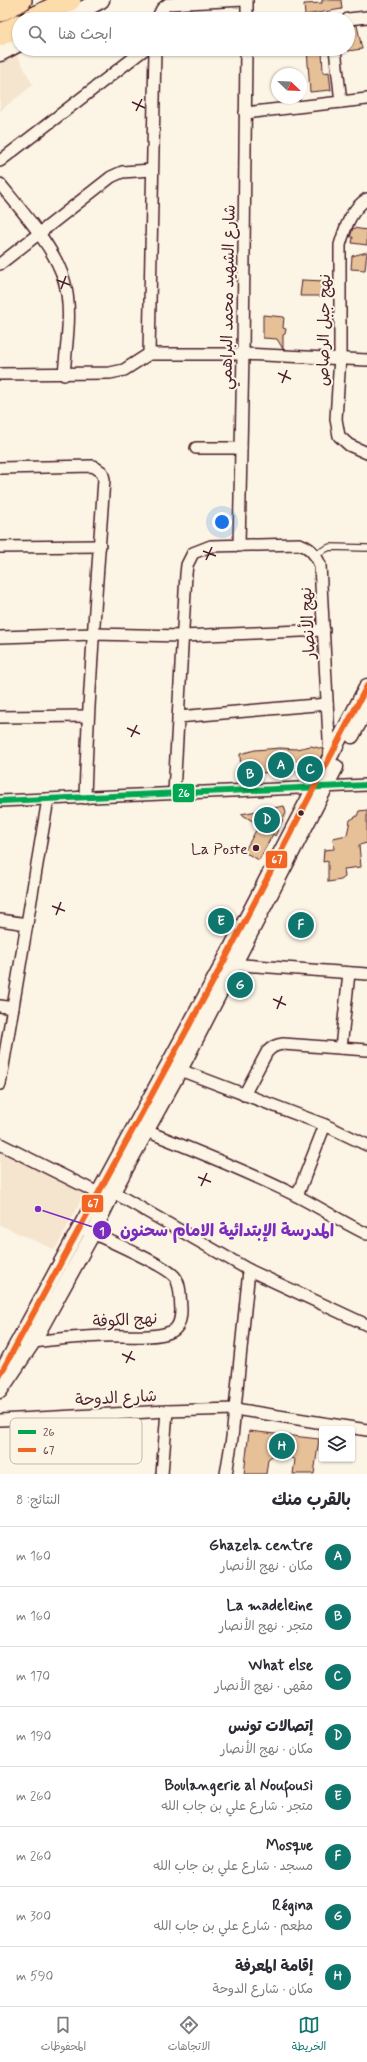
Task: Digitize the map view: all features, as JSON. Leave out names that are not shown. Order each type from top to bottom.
[{"type":"highway","points":[[0,11],[21,0]]},
{"type":"highway","points":[[46,12],[70,0]]},
{"type":"highway","points":[[0,35],[12,29]]},
{"type":"main road","points":[[78,12],[101,0]]},
{"type":"main road","points":[[0,53],[12,47]]},
{"type":"street","points":[[160,12],[168,4],[244,0]]},
{"type":"street","points":[[247,0],[247,12]]},
{"type":"street","points":[[355,18],[367,17]]},
{"type":"street","points":[[0,161],[136,56]]},
{"type":"street","points":[[149,354],[155,56]]},
{"type":"street","name":"شارع الشهيد محمد البراهمي","points":[[239,546],[244,354],[246,56]]},
{"type":"street","points":[[336,56],[341,102]]},
{"type":"street","points":[[245,113],[367,99]]},
{"type":"street","points":[[0,264],[111,177],[122,172],[152,170]]},
{"type":"street","points":[[0,184],[38,233],[64,280],[67,321],[64,375]]},
{"type":"street","name":"نهج جبل الرصاص","points":[[367,199],[352,216],[345,229],[340,245],[340,357],[336,419],[339,436],[349,445],[367,453]]},
{"type":"street","points":[[0,374],[64,375],[110,373],[124,370],[149,354],[244,354],[340,357],[367,360]]},
{"type":"street","points":[[196,448],[241,448]]},
{"type":"street","points":[[0,468],[93,466],[102,472],[104,479],[87,716],[85,798]]},
{"type":"street","points":[[174,793],[186,574],[193,552],[211,546],[299,544],[307,546],[315,554]]},
{"type":"street","points":[[0,547],[100,546]]},
{"type":"street","name":"نهج الأنصار","points":[[315,554],[320,565],[327,704],[333,764]]},
{"type":"street","points":[[0,637],[94,634],[182,636],[324,630]]},
{"type":"street","points":[[0,1391],[33,1342],[86,1230],[98,1193],[228,964],[333,764],[367,686]]},
{"type":"street","points":[[178,717],[327,704]]},
{"type":"street","points":[[333,764],[367,708]]},
{"type":"street","points":[[0,717],[87,716]]},
{"type":"street","points":[[0,801],[367,785]]},
{"type":"street","points":[[0,1084],[48,799]]},
{"type":"street","points":[[0,920],[27,924]]},
{"type":"street","points":[[228,964],[367,974]]},
{"type":"street","points":[[0,1375],[86,1230],[113,1192],[180,1070],[228,964]]},
{"type":"street","points":[[341,1048],[349,973]]},
{"type":"street","points":[[0,1006],[13,1008]]},
{"type":"street","points":[[244,1095],[271,1047],[283,1044],[367,1050]]},
{"type":"street","points":[[180,1070],[325,1125],[367,1145]]},
{"type":"street","points":[[297,1196],[325,1125]]},
{"type":"street","points":[[146,1131],[239,1168],[297,1196],[345,1224],[367,1234]]},
{"type":"street","points":[[0,1144],[98,1193]]},
{"type":"street","points":[[113,1192],[249,1270],[367,1325]]},
{"type":"street","name":"نهج الكوفة","points":[[33,1342],[69,1338],[170,1333],[179,1323],[179,1287],[175,1277],[156,1264],[86,1230]]},
{"type":"street","points":[[226,1474],[232,1438],[249,1270]]},
{"type":"street","name":"شارع الدوحة","points":[[33,1418],[167,1410],[235,1409],[367,1430]]},
{"type":"street","points":[[162,1474],[167,1410]]},
{"type":"street","name":"شارع الدوحة","points":[[0,1420],[10,1419]]},
{"type":"lane","points":[[315,554],[330,548],[367,548]]},
{"type":"shaded area","points":[[12,55],[18,56],[33,85],[0,111],[0,61]]},
{"type":"shaded area","points":[[0,1151],[85,1193],[55,1250],[0,1225]]},
{"type":"building","points":[[322,0],[341,0],[342,9],[324,12],[305,12],[304,4],[322,3]]},
{"type":"building","points":[[355,25],[357,25],[362,49],[355,50]]},
{"type":"building","points":[[307,56],[322,56],[323,73],[329,72],[331,90],[310,92]]},
{"type":"building","points":[[353,228],[367,230],[367,245],[352,243],[353,237],[350,237]]},
{"type":"building","points":[[367,252],[365,270],[351,269],[352,256]]},
{"type":"building","points":[[302,280],[325,281],[326,296],[300,296]]},
{"type":"building","points":[[263,315],[284,317],[283,328],[286,329],[285,334],[283,335],[283,349],[277,339],[263,338]]},
{"type":"building","points":[[311,746],[323,749],[323,753],[314,770],[241,774],[240,754],[255,750],[280,748],[296,749]]},
{"type":"building","points":[[284,806],[286,813],[275,836],[273,834],[259,860],[244,852],[259,825],[241,814]]},
{"type":"building","points":[[367,810],[367,843],[359,845],[361,867],[344,869],[345,877],[341,880],[328,882],[328,861],[323,862],[324,850],[334,849],[333,838],[347,835],[350,820],[357,816],[359,811]]},
{"type":"building","points":[[249,1431],[319,1439],[314,1474],[293,1474],[295,1460],[286,1455],[276,1453],[268,1459],[266,1474],[244,1474]]},
{"type":"transit line","name":"67","points":[[0,1375],[223,963],[367,686]]},
{"type":"transit line","name":"26","points":[[0,801],[367,785]]},
{"type":"place","name":"Ghazela centre","points":[[281,765]]},
{"type":"place","name":"What else","points":[[310,769]]},
{"type":"place","name":"La madeleine","points":[[250,774]]},
{"type":"place","name":"إتصالات تونس","points":[[267,820]]},
{"type":"place","name":"La Poste","points":[[256,848]]},
{"type":"place","name":"Boulangerie al Noufousi","points":[[221,921]]},
{"type":"place","name":"Mosque","points":[[301,925]]},
{"type":"place","name":"Régina","points":[[240,985]]},
{"type":"place","name":"المدرسة الإبتدائية الامام سحنون","points":[[38,1209]]},
{"type":"place","name":"إقامة المعرفة","points":[[282,1446]]}]
